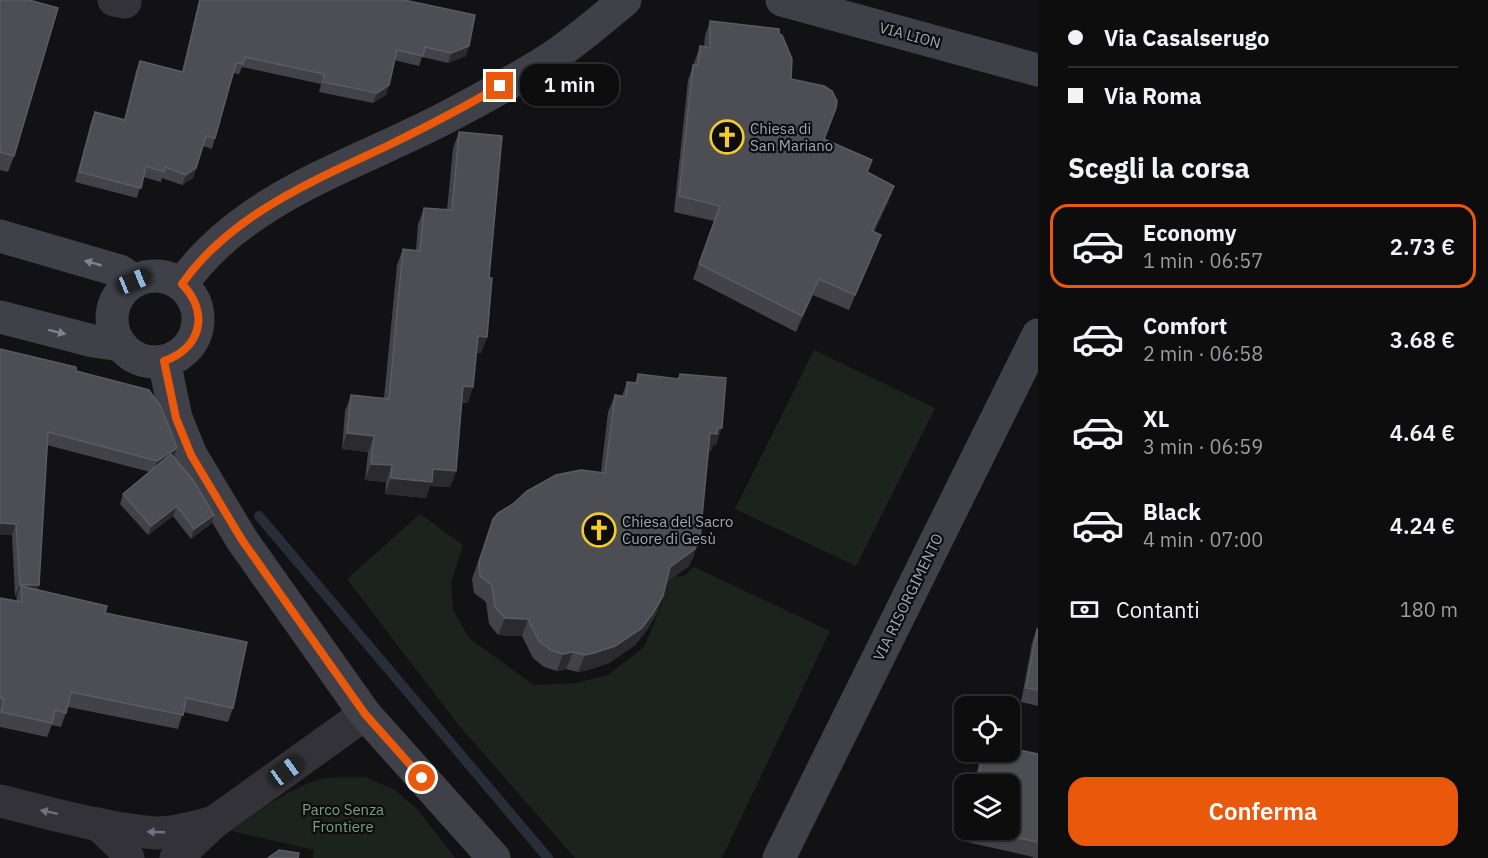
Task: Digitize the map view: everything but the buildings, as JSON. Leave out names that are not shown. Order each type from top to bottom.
[{"type":"street","points":[[114,0],[125,2],[125,0]]},
{"type":"street","points":[[182,284],[197,262],[238,226],[285,196],[447,117],[554,56],[626,0]]},
{"type":"street","name":"VIA LION","points":[[782,0],[1038,70]]},
{"type":"street","points":[[0,236],[120,271],[134,281]]},
{"type":"street","points":[[146,277],[171,278],[182,284],[196,304],[199,317],[193,340],[185,350],[164,361],[152,362],[129,353],[121,345],[112,322],[117,298],[134,281],[146,277]]},
{"type":"street","points":[[0,317],[93,341],[121,345]]},
{"type":"street","name":"VIA RISORGIMENTO","points":[[779,858],[1038,335]]},
{"type":"street","points":[[164,361],[176,418],[191,455],[242,540],[365,714],[494,858]]},
{"type":"street","points":[[176,858],[213,823],[365,714]]},
{"type":"street","points":[[0,801],[98,824],[158,833],[213,823]]},
{"type":"street","points":[[98,824],[121,846],[128,858]]},
{"type":"green space","points":[[814,350],[935,408],[856,566],[735,509]]},
{"type":"green space","points":[[420,514],[463,545],[451,583],[453,609],[469,638],[534,685],[576,683],[608,675],[644,647],[661,606],[668,575],[684,576],[694,567],[830,631],[722,858],[575,858],[456,722],[347,579]]},
{"type":"green space","name":"Parco Senza Frontiere","points":[[365,777],[395,790],[418,810],[455,858],[313,858],[314,850],[231,831],[274,801],[309,783],[327,778]]},
{"type":"waterway","points":[[259,516],[548,858]]},
{"type":"place","name":"Chiesa di San Mariano","points":[[727,137]]},
{"type":"place","name":"Chiesa del Sacro Cuore di Gesù","points":[[599,530]]},
{"type":"route","points":[[422,778],[365,714],[242,540],[191,455],[176,418],[164,361],[185,350],[193,340],[197,329],[199,317],[196,304],[182,284],[197,262],[238,226],[285,196],[447,117],[500,86]]}]
